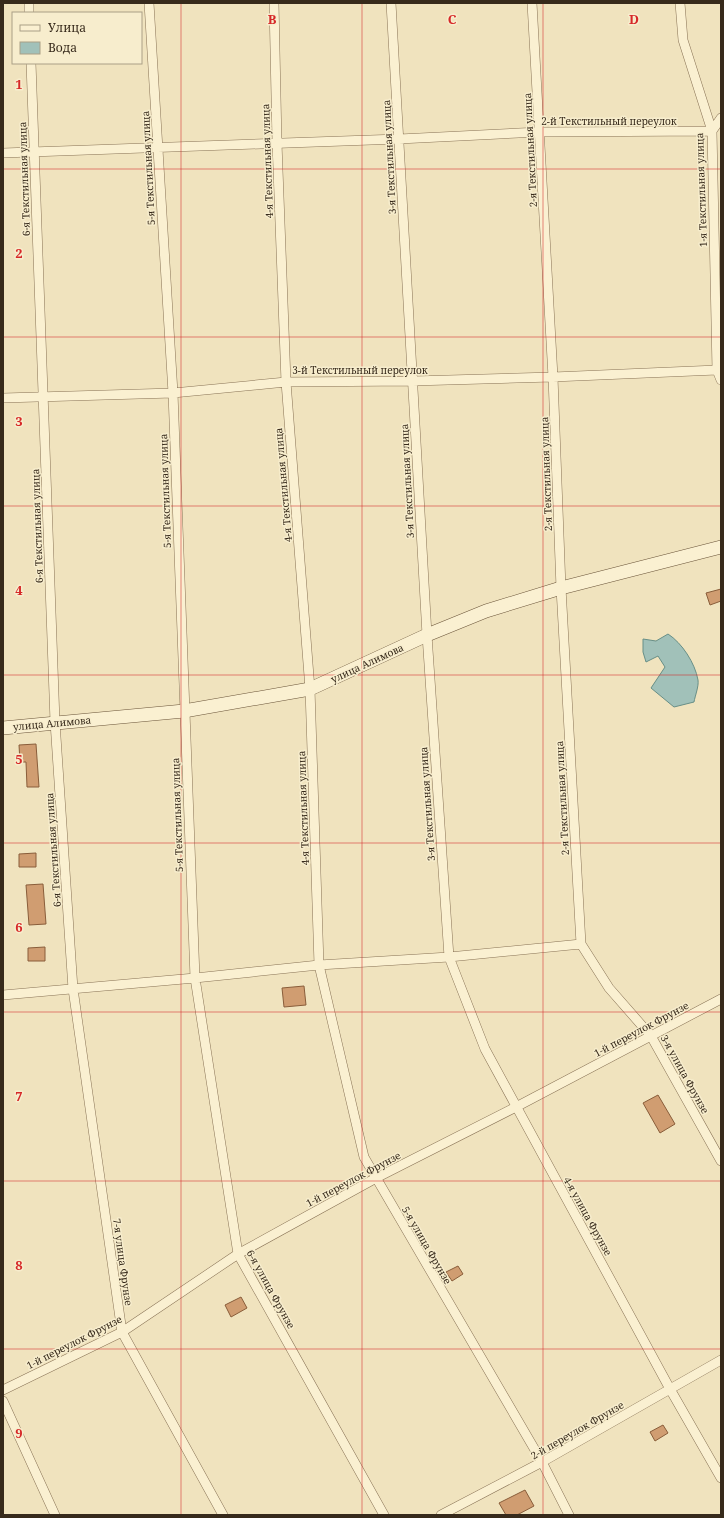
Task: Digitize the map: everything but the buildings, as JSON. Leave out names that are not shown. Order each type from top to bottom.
[{"type":"street","name":"5-я Текстильная улица","points":[[149,3],[173,393],[195,978]]},
{"type":"street","name":"4-я Текстильная улица","points":[[274,3],[277,143],[286,382],[310,689],[319,965]]},
{"type":"street","name":"3-я Текстильная улица","points":[[391,3],[427,636],[449,957]]},
{"type":"street","name":"2-я Текстильная улица","points":[[532,3],[553,377],[561,588],[581,944]]},
{"type":"street","name":"1-я Текстильная улица","points":[[680,3],[683,40],[712,131],[717,370],[721,380]]},
{"type":"street","name":"6-я Текстильная улица","points":[[31,64],[55,722],[73,989]]},
{"type":"street","points":[[712,131],[721,118]]},
{"type":"street","name":"2-й Текстильный переулок","points":[[3,153],[399,139],[540,132],[712,131]]},
{"type":"street","name":"3-й Текстильный переулок","points":[[3,398],[173,393],[286,382],[413,381],[717,370]]},
{"type":"street","name":"улица Алимова","points":[[3,728],[184,711],[310,689],[486,611],[561,588],[721,547]]},
{"type":"street","points":[[3,995],[195,978],[319,965],[449,957],[581,944]]},
{"type":"street","name":"3-я улица Фрунзе","points":[[581,944],[609,988],[651,1036],[721,1161]]},
{"type":"street","name":"4-я улица Фрунзе","points":[[449,957],[485,1049],[670,1389],[721,1478]]},
{"type":"street","name":"5-я улица Фрунзе","points":[[319,965],[364,1157],[542,1462],[569,1515]]},
{"type":"street","name":"6-я улица Фрунзе","points":[[195,978],[238,1254],[384,1515]]},
{"type":"street","name":"7-я улица Фрунзе","points":[[73,989],[122,1332],[223,1515]]},
{"type":"street","name":"1-й переулок Фрунзе","points":[[3,1390],[122,1332],[238,1254],[376,1178],[516,1107],[721,998]]},
{"type":"street","name":"2-й переулок Фрунзе","points":[[441,1515],[542,1462],[721,1360]]},
{"type":"street","points":[[3,1401],[55,1515]]},
{"type":"water","points":[[668,634],[683,648],[691,660],[698,680],[694,702],[674,707],[651,688],[665,667],[658,656],[646,662],[643,652],[643,639],[656,641]]}]
